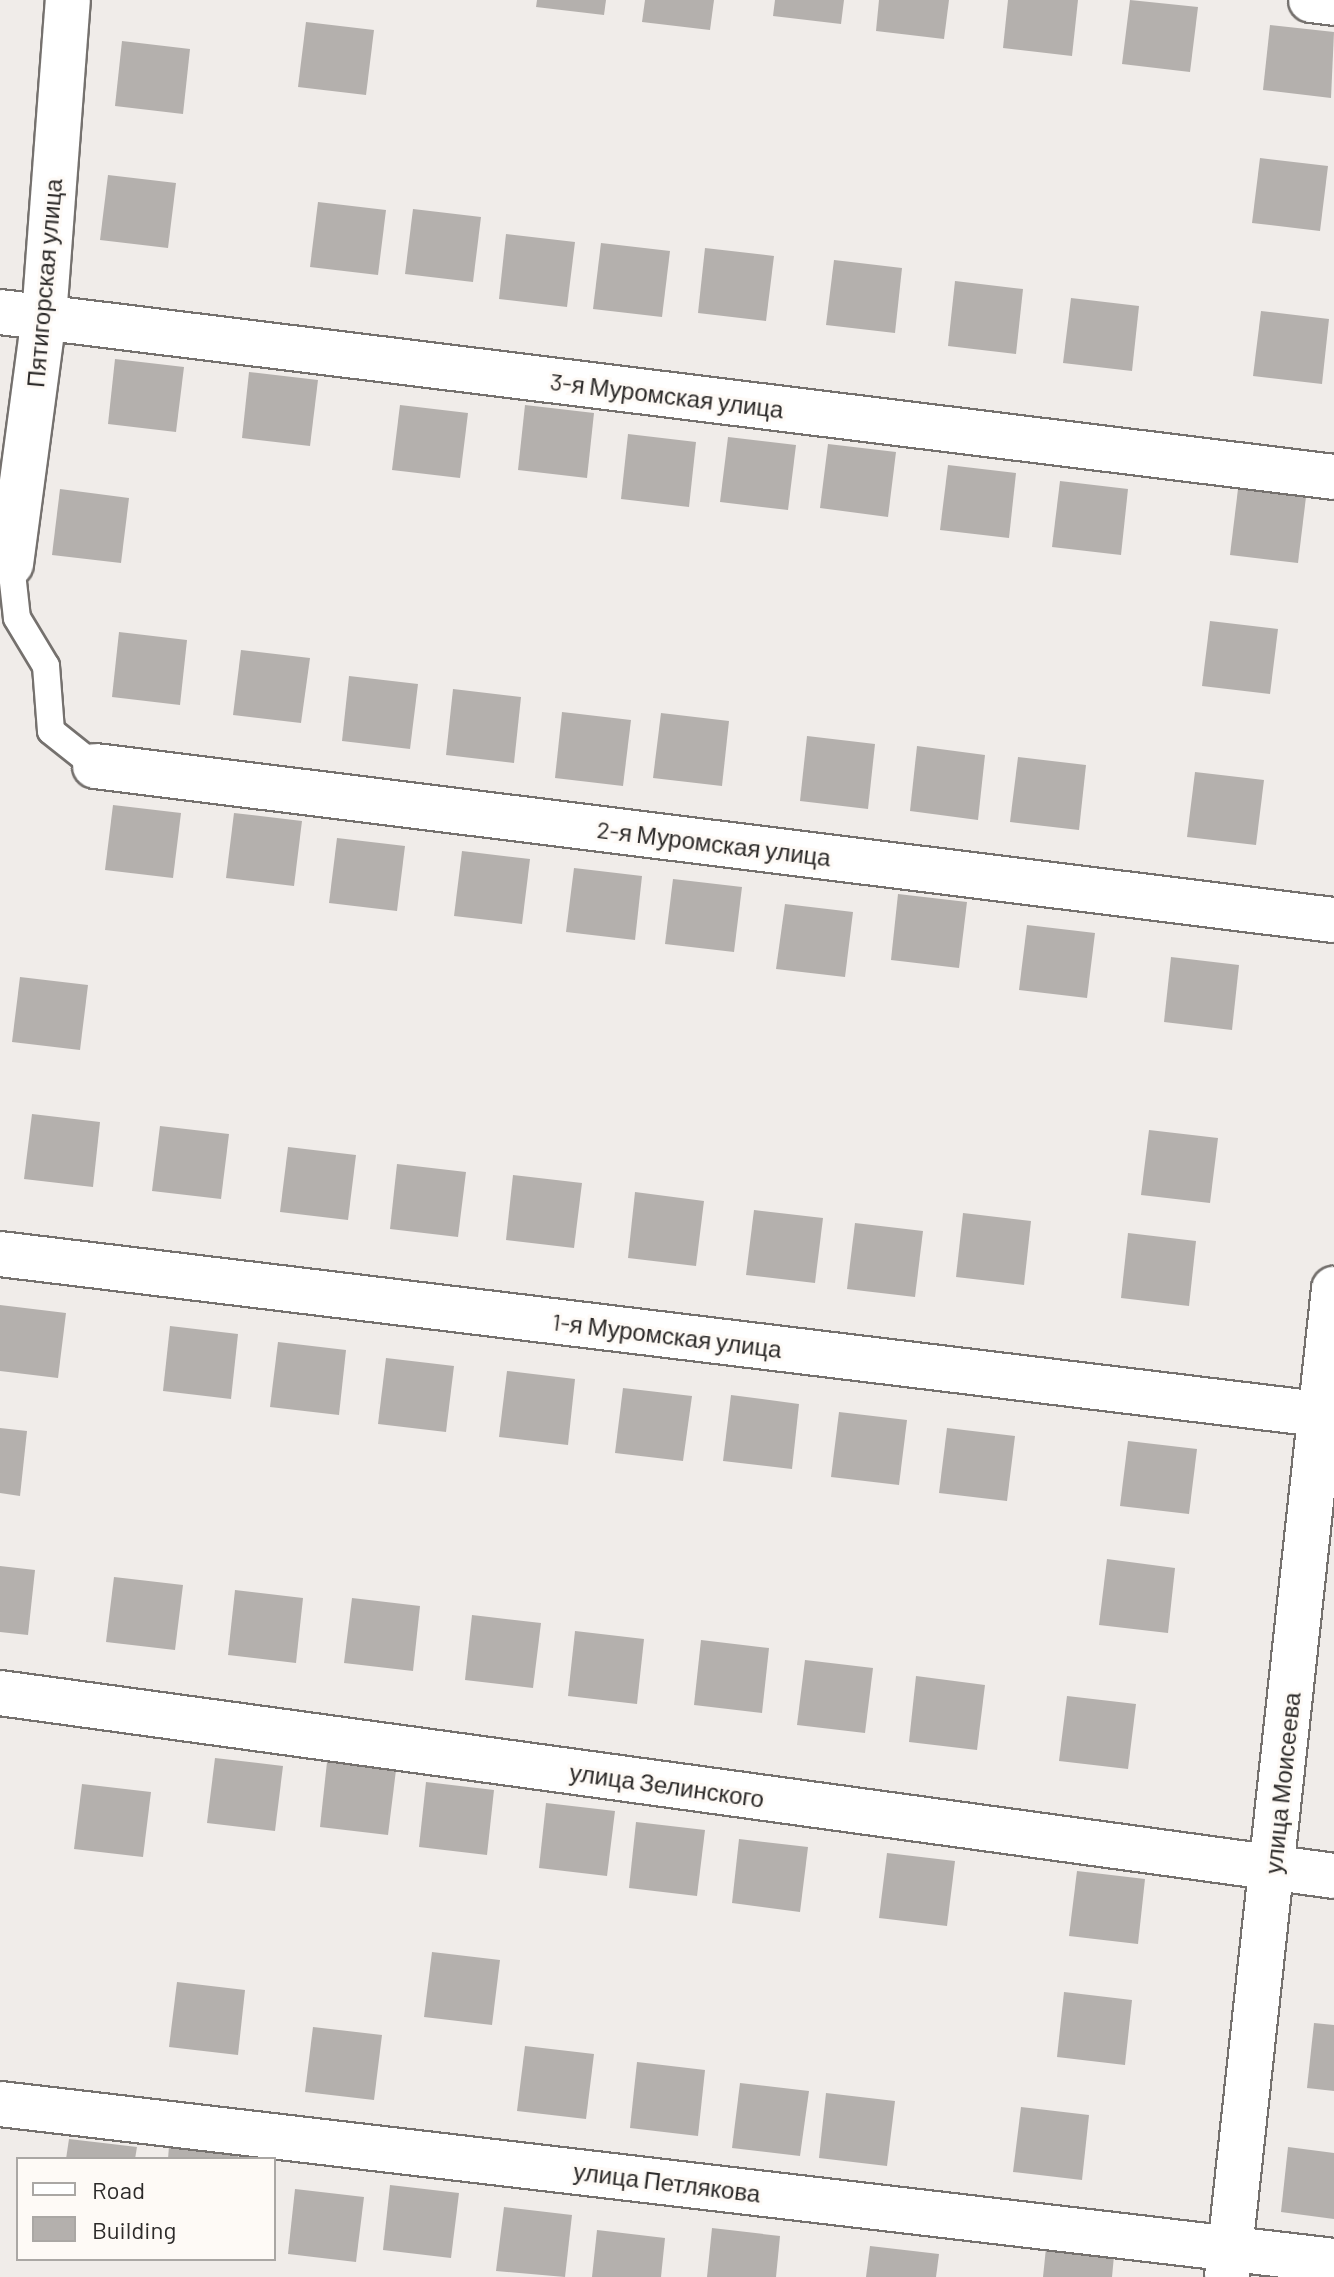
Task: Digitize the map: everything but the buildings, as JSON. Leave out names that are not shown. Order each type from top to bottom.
[{"type":"street","name":"Пятигорская улица","points":[[11,564],[44,317],[68,0]]},
{"type":"street","points":[[1311,0],[1334,3]]},
{"type":"street","name":"3-я Муромская улица","points":[[0,312],[1334,477]]},
{"type":"street","name":"2-я Муромская улица","points":[[95,766],[1334,920]]},
{"type":"street","name":"1-я Муромская улица","points":[[0,1254],[1327,1415]]},
{"type":"street","name":"улица Моисеева","points":[[1229,2262],[1327,1415],[1334,1289]]},
{"type":"street","name":"улица Зелинского","points":[[0,1693],[1334,1876]]},
{"type":"street","name":"улица Петлякова","points":[[0,2104],[1229,2262],[1334,2261]]},
{"type":"lane","points":[[11,564],[17,618],[46,666],[51,731],[95,766]]}]
